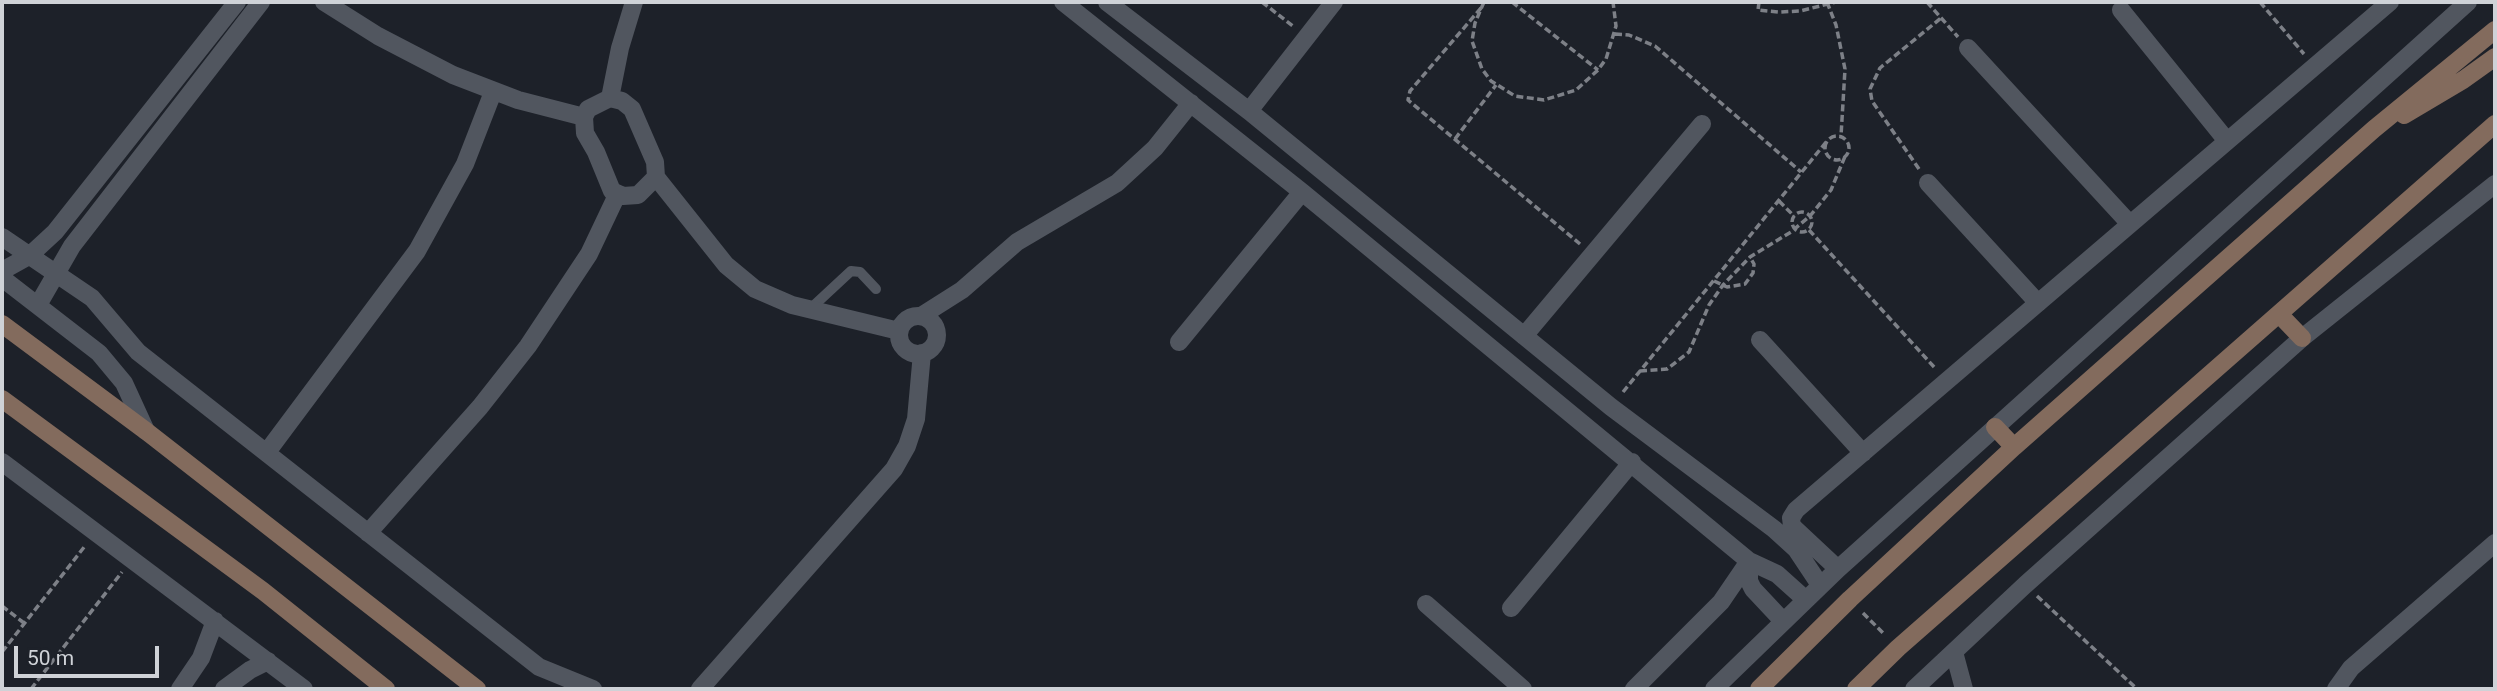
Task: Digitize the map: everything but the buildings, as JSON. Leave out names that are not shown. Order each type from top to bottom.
[{"type":"main road","points":[[1759,689],[1850,598],[2014,447],[2374,129],[2495,30]]},
{"type":"main road","points":[[2374,129],[2435,98],[2495,57]]},
{"type":"main road","points":[[1856,689],[1898,648],[2495,124]]},
{"type":"main road","points":[[2279,314],[2302,338]]},
{"type":"main road","points":[[2,324],[146,431],[477,689]]},
{"type":"main road","points":[[2,399],[262,592],[386,689]]},
{"type":"main road","points":[[1995,428],[2014,447]]},
{"type":"street","points":[[2,271],[29,256],[55,232],[237,2]]},
{"type":"street","points":[[38,305],[72,246],[261,2]]},
{"type":"street","points":[[324,2],[347,8],[414,55],[493,92],[584,117]]},
{"type":"street","points":[[610,98],[634,2]]},
{"type":"street","points":[[1063,2],[1303,192],[1632,462],[1749,562],[1777,574],[1806,600]]},
{"type":"street","points":[[1107,2],[1249,111],[1611,407],[1786,539],[1820,585]]},
{"type":"street","points":[[1249,111],[1334,2]]},
{"type":"street","points":[[1838,569],[1792,526],[1791,518],[1796,510],[2390,2]]},
{"type":"street","points":[[1714,689],[1820,585],[2468,2]]},
{"type":"street","points":[[2121,9],[2227,141]]},
{"type":"street","points":[[1968,48],[2130,224]]},
{"type":"street","points":[[267,452],[417,251],[465,164],[493,92]]},
{"type":"street","points":[[656,177],[638,195],[617,195],[606,184],[601,162],[585,133],[584,117],[594,103],[610,98],[622,101],[632,109],[655,162],[656,177],[739,278],[776,300],[899,331]]},
{"type":"street","points":[[962,290],[929,351],[914,354],[902,346],[899,331],[907,319],[921,316],[962,290],[1017,242],[1100,195],[1134,169],[1155,148],[1191,103]]},
{"type":"street","points":[[1524,336],[1702,124]]},
{"type":"street","points":[[1928,183],[2038,303]]},
{"type":"street","points":[[1914,689],[2025,585],[2302,338],[2495,184]]},
{"type":"street","points":[[1179,342],[1303,192]]},
{"type":"street","points":[[368,533],[480,407],[528,346],[589,254],[617,195]]},
{"type":"street","points":[[55,232],[72,246]]},
{"type":"street","points":[[2,237],[92,298],[138,352],[539,667],[593,689]]},
{"type":"street","points":[[2,278],[86,340],[112,367],[124,383],[146,431]]},
{"type":"street","points":[[921,316],[933,323],[937,338]]},
{"type":"street","points":[[1760,340],[1863,453]]},
{"type":"street","points":[[700,689],[894,469],[907,446],[916,419],[922,353]]},
{"type":"street","points":[[2,462],[304,689]]},
{"type":"street","points":[[1511,608],[1632,462]]},
{"type":"street","points":[[2336,689],[2351,668],[2495,544]]},
{"type":"street","points":[[1749,562],[1749,581],[1753,589],[1783,621]]},
{"type":"street","points":[[1634,689],[1721,602],[1749,562]]},
{"type":"street","points":[[1426,604],[1523,689]]},
{"type":"street","points":[[180,689],[201,658],[215,621]]},
{"type":"street","points":[[1954,652],[1964,689]]},
{"type":"street","points":[[223,689],[268,661]]},
{"type":"lane","points":[[809,310],[851,271],[860,272],[876,289]]},
{"type":"path","points":[[1262,2],[1307,37]]},
{"type":"path","points":[[1484,2],[1472,41],[1482,69],[1496,85],[1516,96],[1544,100],[1576,90],[1598,71],[1606,59],[1616,26],[1613,2]]},
{"type":"path","points":[[1512,2],[1598,71]]},
{"type":"path","points":[[1759,2],[1758,10],[1779,12],[1836,2]]},
{"type":"path","points":[[1927,2],[1968,48]]},
{"type":"path","points":[[2260,2],[2314,66]]},
{"type":"path","points":[[1640,371],[1667,369],[1689,352],[1709,305],[1723,285],[1750,257],[1795,230],[1831,190],[1848,144],[1841,136],[1845,69],[1828,3]]},
{"type":"path","points":[[1481,8],[1408,95],[1411,103],[1593,254]]},
{"type":"path","points":[[1928,183],[1872,101],[1870,89],[1880,68],[1941,18]]},
{"type":"path","points":[[1614,34],[1636,37],[1655,46],[1801,172]]},
{"type":"path","points":[[1455,139],[1496,85]]},
{"type":"path","points":[[1611,407],[1827,141],[1841,136]]},
{"type":"path","points":[[1827,141],[1828,156],[1838,160],[1846,154]]},
{"type":"path","points":[[1779,201],[1794,216],[1795,230]]},
{"type":"path","points":[[1794,216],[1802,212],[1810,216]]},
{"type":"path","points":[[1810,216],[1809,230],[1947,381]]},
{"type":"path","points":[[1795,230],[1809,230]]},
{"type":"path","points":[[1714,281],[1736,288],[1745,284],[1753,273],[1754,264],[1750,257]]},
{"type":"path","points":[[2,652],[96,532]]},
{"type":"path","points":[[31,689],[132,558]]},
{"type":"path","points":[[2025,585],[2137,689]]},
{"type":"path","points":[[1850,598],[1898,648]]},
{"type":"path","points":[[2,606],[24,623]]}]
